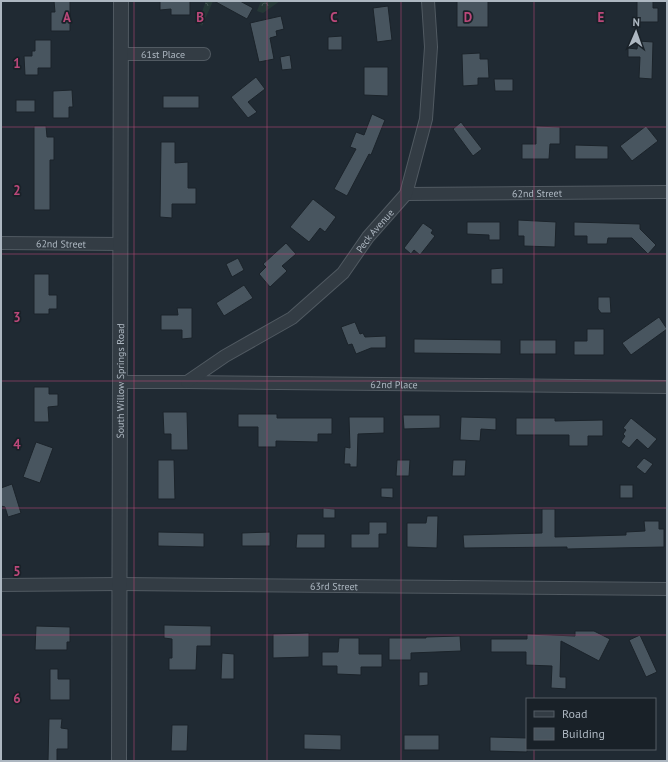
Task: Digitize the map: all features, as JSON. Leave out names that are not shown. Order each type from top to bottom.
[{"type":"street","name":"South Willow Springs Road","points":[[119,761],[121,1]]},
{"type":"street","name":"Peck Avenue","points":[[187,382],[226,356],[292,318],[343,273],[368,237],[406,194],[426,119],[431,47],[428,1]]},
{"type":"street","name":"61st Place","points":[[121,54],[204,54]]},
{"type":"street","name":"62nd Street","points":[[406,194],[667,192]]},
{"type":"street","name":"62nd Street","points":[[1,243],[121,244]]},
{"type":"street","name":"62nd Place","points":[[120,382],[667,387]]},
{"type":"street","name":"63rd Street","points":[[1,585],[120,584],[667,589]]},
{"type":"green space","points":[[206,1],[213,1],[202,26],[198,23]]},
{"type":"green space","points":[[261,1],[280,1],[263,13],[257,11]]},
{"type":"building","points":[[54,1],[70,1],[70,31],[51,31],[51,12],[55,12]]},
{"type":"building","points":[[160,1],[190,1],[190,15],[171,15],[171,9],[160,10]]},
{"type":"building","points":[[214,1],[240,1],[253,8],[247,19]]},
{"type":"building","points":[[457,1],[488,1],[488,27],[457,27]]},
{"type":"building","points":[[637,1],[653,1],[653,8],[658,8],[658,22],[637,22]]},
{"type":"building","points":[[388,6],[392,40],[377,42],[373,8]]},
{"type":"building","points":[[281,16],[284,29],[276,31],[277,36],[270,38],[274,59],[259,62],[250,23]]},
{"type":"building","points":[[342,36],[342,50],[328,50],[328,37]]},
{"type":"building","points":[[35,40],[51,40],[51,68],[38,68],[38,75],[25,75],[24,56],[32,56],[32,51],[35,51]]},
{"type":"building","points":[[638,41],[653,42],[652,79],[639,78],[640,57],[628,57],[628,48],[637,49]]},
{"type":"building","points":[[480,53],[480,59],[488,59],[489,78],[478,78],[478,85],[463,86],[462,54]]},
{"type":"building","points":[[290,55],[292,69],[282,70],[280,57]]},
{"type":"building","points":[[364,67],[388,67],[388,96],[364,95]]},
{"type":"building","points":[[256,77],[265,89],[248,102],[257,112],[248,118],[231,97]]},
{"type":"building","points":[[494,79],[513,79],[513,91],[495,91]]},
{"type":"building","points":[[72,90],[73,107],[69,107],[69,118],[53,118],[53,91]]},
{"type":"building","points":[[163,96],[199,96],[199,108],[163,108]]},
{"type":"building","points":[[16,100],[35,100],[35,112],[16,112]]},
{"type":"building","points":[[372,114],[385,120],[371,155],[369,154],[347,196],[334,189],[356,149],[350,147],[356,132],[364,135]]},
{"type":"building","points":[[461,122],[482,149],[473,156],[453,129]]},
{"type":"building","points":[[34,126],[46,126],[47,137],[54,137],[54,160],[50,160],[50,210],[34,210]]},
{"type":"building","points":[[536,126],[560,127],[560,144],[550,144],[549,159],[522,159],[522,144],[536,144]]},
{"type":"building","points":[[646,126],[658,141],[632,161],[620,146]]},
{"type":"building","points":[[161,142],[175,142],[175,163],[188,162],[188,188],[196,188],[196,204],[172,204],[172,218],[160,217]]},
{"type":"building","points":[[575,145],[608,146],[608,159],[575,159]]},
{"type":"building","points":[[313,199],[336,217],[325,232],[320,228],[309,242],[290,227]]},
{"type":"building","points":[[518,220],[556,222],[555,247],[524,246],[524,236],[518,236]]},
{"type":"building","points":[[467,222],[500,222],[500,240],[489,240],[489,235],[467,234]]},
{"type":"building","points":[[574,222],[640,224],[640,229],[656,245],[648,254],[632,238],[608,238],[607,244],[587,244],[587,236],[574,236]]},
{"type":"building","points":[[423,223],[433,230],[431,233],[435,236],[420,255],[414,250],[411,254],[404,248]]},
{"type":"building","points":[[286,243],[296,254],[282,266],[287,271],[270,287],[259,274],[266,267],[263,264]]},
{"type":"building","points":[[238,258],[244,270],[232,277],[226,264]]},
{"type":"building","points":[[503,268],[503,284],[491,284],[491,269]]},
{"type":"building","points":[[34,274],[49,274],[49,295],[57,295],[57,309],[49,309],[49,314],[34,314]]},
{"type":"building","points":[[244,285],[253,298],[224,316],[216,303]]},
{"type":"building","points":[[598,297],[610,297],[611,313],[601,313],[598,309]]},
{"type":"building","points":[[177,308],[192,308],[192,338],[182,339],[182,330],[161,330],[161,315],[178,315]]},
{"type":"building","points":[[659,317],[667,329],[631,355],[622,343]]},
{"type":"building","points":[[355,322],[360,334],[363,333],[365,337],[386,336],[386,348],[371,348],[356,354],[352,344],[348,345],[341,327]]},
{"type":"building","points":[[587,329],[604,329],[604,355],[574,355],[574,341],[587,341]]},
{"type":"building","points":[[414,339],[501,340],[501,354],[414,353]]},
{"type":"building","points":[[520,340],[556,340],[556,354],[520,354]]},
{"type":"building","points":[[34,387],[49,387],[49,394],[58,394],[58,406],[48,407],[49,422],[34,422]]},
{"type":"building","points":[[163,412],[187,412],[188,450],[171,450],[171,434],[164,434]]},
{"type":"building","points":[[238,414],[277,414],[277,418],[332,418],[332,434],[318,434],[318,442],[276,441],[276,447],[258,447],[258,427],[238,427]]},
{"type":"building","points":[[403,415],[440,415],[440,428],[404,429]]},
{"type":"building","points":[[349,417],[384,417],[384,433],[358,434],[357,467],[350,467],[350,464],[344,464],[345,447],[350,448]]},
{"type":"building","points":[[461,417],[496,418],[496,430],[481,429],[480,441],[460,440]]},
{"type":"building","points":[[516,418],[555,418],[555,421],[603,420],[603,436],[588,436],[588,446],[569,446],[569,435],[516,435]]},
{"type":"building","points":[[631,418],[657,439],[648,449],[637,439],[629,448],[621,442],[625,436],[623,434],[626,430],[623,428]]},
{"type":"building","points":[[36,442],[53,448],[40,483],[23,477]]},
{"type":"building","points":[[644,458],[653,464],[645,474],[636,467]]},
{"type":"building","points":[[158,460],[174,460],[175,499],[158,499]]},
{"type":"building","points":[[397,460],[410,460],[409,476],[396,476]]},
{"type":"building","points":[[453,460],[466,460],[465,476],[452,476]]},
{"type":"building","points":[[12,484],[21,513],[8,517],[5,507],[1,506],[1,488]]},
{"type":"building","points":[[620,485],[633,485],[633,498],[620,498]]},
{"type":"building","points":[[381,488],[393,488],[393,498],[381,497]]},
{"type":"building","points":[[323,508],[335,509],[335,518],[323,518]]},
{"type":"building","points":[[542,509],[555,509],[555,537],[626,535],[626,532],[645,531],[644,521],[659,521],[659,529],[664,529],[664,547],[567,549],[567,547],[464,548],[463,535],[542,533]]},
{"type":"building","points":[[427,516],[438,516],[437,548],[407,547],[407,523],[426,523]]},
{"type":"building","points":[[369,522],[387,522],[387,534],[379,534],[379,548],[351,548],[351,534],[369,534]]},
{"type":"building","points":[[158,532],[204,533],[204,547],[158,546]]},
{"type":"building","points":[[270,532],[270,546],[242,546],[242,533]]},
{"type":"building","points":[[297,534],[325,534],[325,548],[296,548]]},
{"type":"building","points":[[164,625],[211,626],[211,646],[197,646],[196,670],[169,670],[169,658],[172,658],[172,639],[164,638]]},
{"type":"building","points":[[36,626],[70,627],[70,642],[67,642],[67,650],[35,650]]},
{"type":"building","points":[[575,631],[594,631],[610,639],[599,661],[561,641],[560,677],[566,677],[566,689],[551,688],[552,666],[526,665],[526,652],[491,652],[491,639],[527,639],[527,634],[575,636]]},
{"type":"building","points":[[309,633],[309,657],[273,658],[273,634]]},
{"type":"building","points":[[640,635],[657,672],[646,677],[629,640]]},
{"type":"building","points":[[460,636],[461,651],[411,653],[411,660],[389,660],[389,638]]},
{"type":"building","points":[[339,638],[359,638],[359,654],[382,654],[382,667],[361,667],[361,675],[337,674],[337,666],[322,666],[322,652],[338,652]]},
{"type":"building","points":[[222,653],[234,654],[234,679],[221,679]]},
{"type":"building","points":[[50,669],[58,669],[58,679],[70,679],[70,700],[50,700]]},
{"type":"building","points":[[419,672],[428,672],[428,685],[419,686]]},
{"type":"building","points":[[49,719],[62,719],[61,728],[68,729],[68,749],[57,749],[57,761],[48,761]]},
{"type":"building","points":[[172,725],[188,725],[187,751],[171,751]]},
{"type":"building","points":[[304,734],[341,735],[341,750],[304,749]]},
{"type":"building","points":[[404,735],[439,735],[439,750],[404,750]]},
{"type":"building","points":[[490,737],[526,738],[527,752],[490,751]]}]
